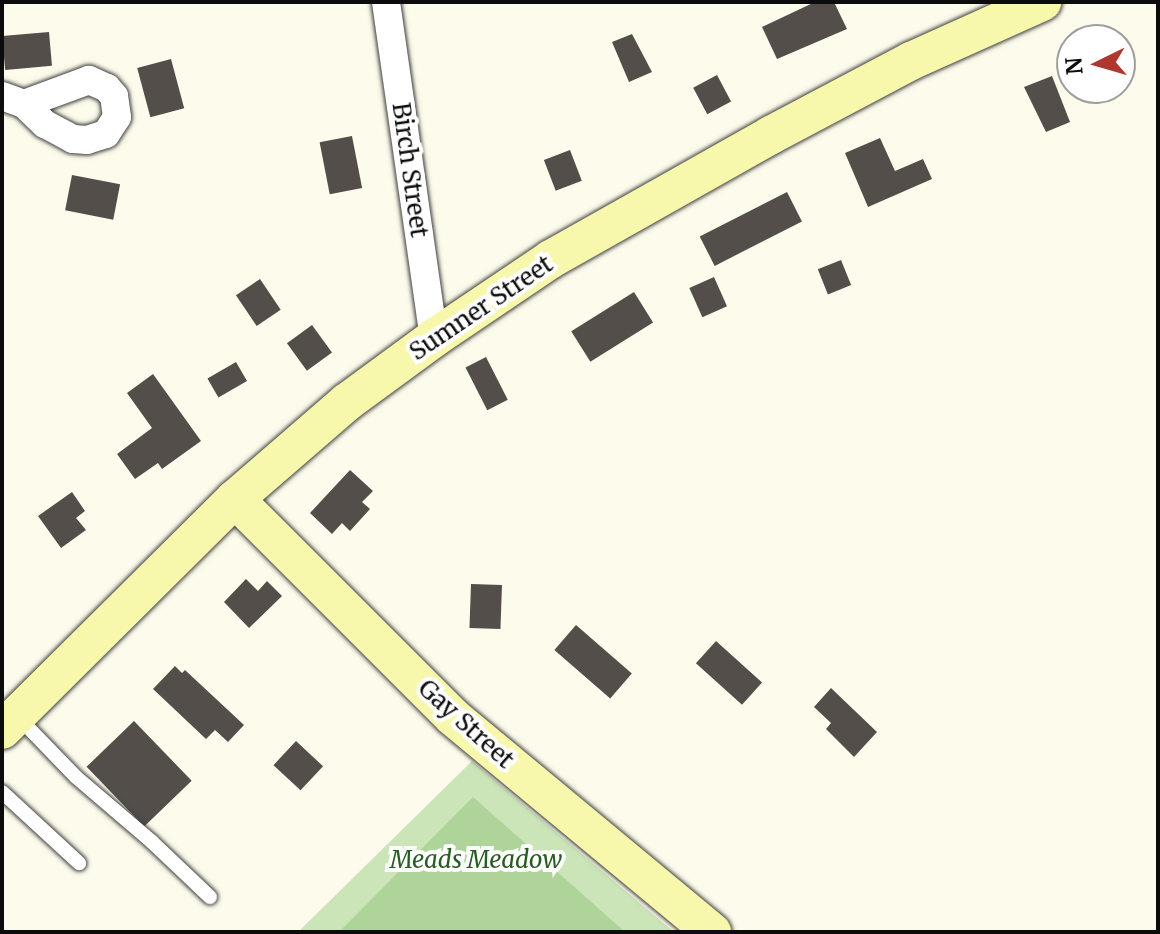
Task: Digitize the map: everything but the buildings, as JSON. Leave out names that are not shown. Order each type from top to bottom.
[{"type":"main road","name":"Sumner Street","points":[[9,723],[235,499],[347,402],[434,338],[551,259],[991,12],[1042,2]]},
{"type":"main road","name":"Gay Street","points":[[235,499],[453,717],[712,932]]},
{"type":"street","name":"Birch Street","points":[[386,2],[434,338]]},
{"type":"lane","points":[[9,723],[76,777],[210,897]]},
{"type":"lane","points":[[2,792],[79,863]]},
{"type":"green space","name":"Meads Meadow","points":[[472,761],[674,932],[298,932]]},
{"type":"green space","name":"Meads Meadow","points":[[473,797],[625,932],[339,932]]}]
